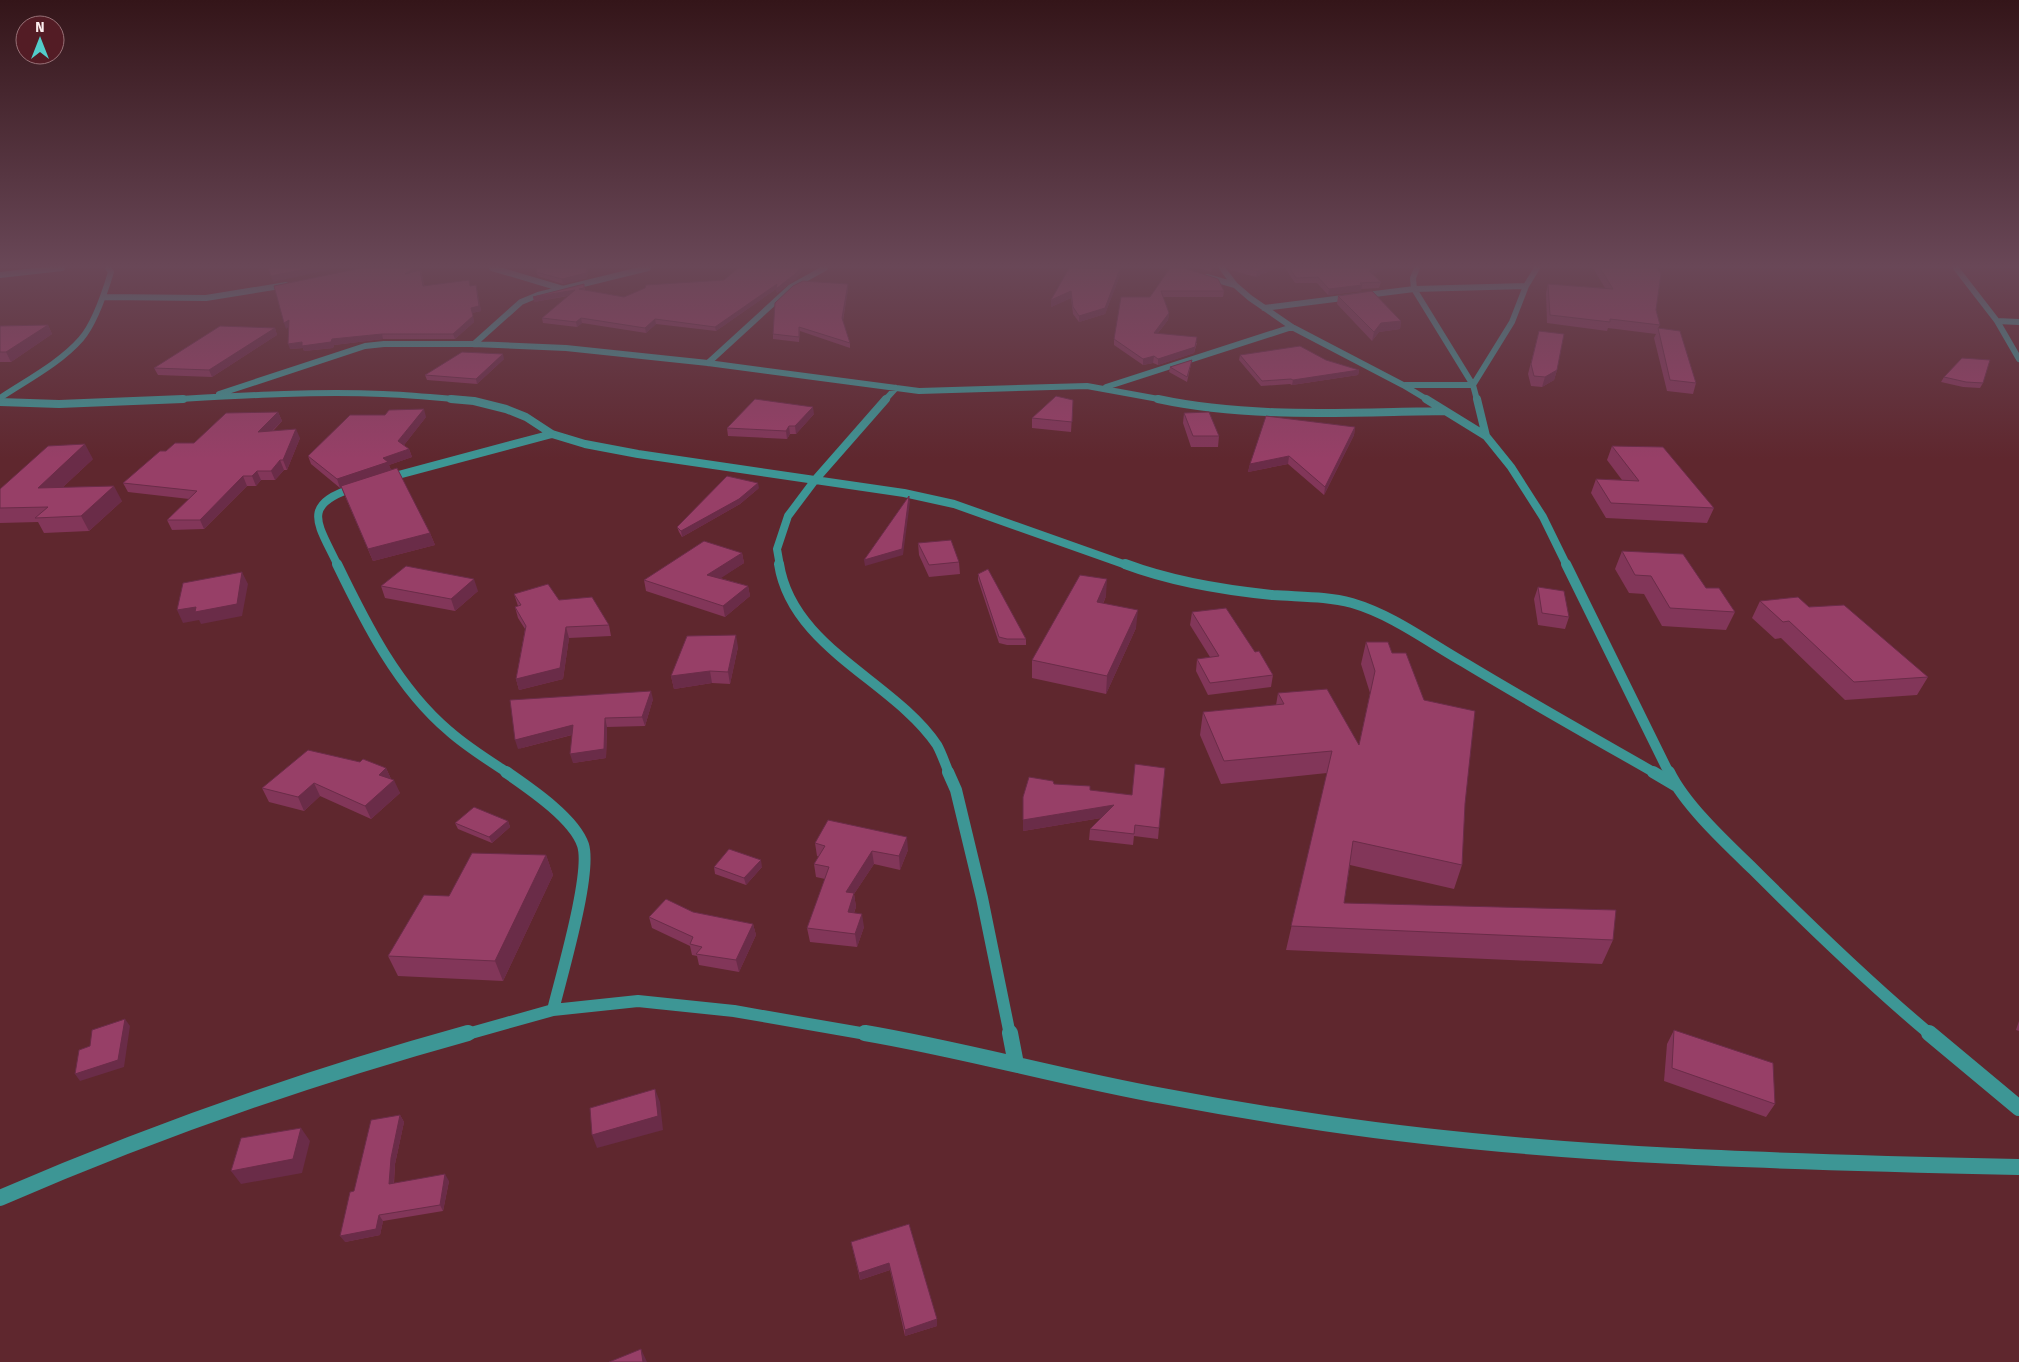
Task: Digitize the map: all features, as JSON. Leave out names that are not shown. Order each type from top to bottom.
[{"type":"street","points":[[0,398],[75,346],[85,332]]},
{"type":"street","points":[[474,344],[488,332]]},
{"type":"street","points":[[708,363],[742,332]]},
{"type":"street","points":[[1105,388],[1278,332]]},
{"type":"street","points":[[1301,332],[1403,385],[1486,436],[1511,467],[1543,518],[1675,785],[1722,839],[1809,925],[1923,1028],[2019,1108]]},
{"type":"street","points":[[1440,332],[1473,385],[1486,436]]},
{"type":"street","points":[[1473,385],[1506,332]]},
{"type":"street","points":[[2002,332],[2019,359]]},
{"type":"street","points":[[205,399],[365,346],[474,344],[566,348],[708,363],[896,388],[951,391],[1060,386],[1105,388],[1176,403],[1244,410],[1315,413],[1445,410]]},
{"type":"street","points":[[1403,385],[1473,385]]},
{"type":"street","points":[[896,388],[814,480],[788,516],[777,549],[782,582],[807,625],[854,669],[913,718],[937,746],[956,790],[982,898],[1016,1064]]},
{"type":"street","points":[[0,402],[59,404],[205,399],[253,395],[383,394],[474,401],[506,409],[526,417],[552,434],[585,444],[638,454],[904,493],[954,504],[1152,574],[1202,586],[1275,595],[1316,596],[1352,603],[1393,620],[1675,785]]},
{"type":"street","points":[[552,434],[350,489],[326,500],[318,509],[316,516],[331,554],[402,680],[448,731],[525,785],[563,817],[584,845],[584,876],[553,1010]]},
{"type":"street","points":[[0,1198],[80,1162],[208,1114],[444,1040],[553,1010],[638,1001],[734,1011],[875,1035],[1172,1097],[1325,1123],[1474,1142],[1701,1158],[1818,1163],[2019,1167]]},
{"type":"building","points":[[0,332],[38,332],[6,352],[0,352]]},
{"type":"building","points":[[211,332],[269,332],[209,370],[154,368]]},
{"type":"building","points":[[289,332],[456,332],[453,334],[382,334],[332,339],[331,342],[302,346],[302,342],[288,344]]},
{"type":"building","points":[[773,332],[799,332],[799,337],[773,334]]},
{"type":"building","points":[[814,332],[846,332],[850,343]]},
{"type":"building","points":[[1115,332],[1155,332],[1154,333],[1197,337],[1195,347],[1158,359],[1154,356],[1143,359],[1114,339]]},
{"type":"building","points":[[1539,332],[1564,334],[1557,370],[1545,377],[1534,376],[1531,364]]},
{"type":"building","points":[[1659,332],[1680,332],[1696,383],[1670,380]]},
{"type":"building","points":[[1300,346],[1326,360],[1359,370],[1293,380],[1262,381],[1240,355]]},
{"type":"building","points":[[462,352],[503,354],[476,379],[425,375]]},
{"type":"building","points":[[1962,358],[1990,360],[1983,383],[1966,382],[1944,377]]},
{"type":"building","points":[[1192,360],[1187,377],[1170,367]]},
{"type":"building","points":[[1056,396],[1073,400],[1072,422],[1032,418]]},
{"type":"building","points":[[755,399],[813,407],[795,426],[789,426],[786,431],[727,428]]},
{"type":"building","points":[[424,409],[398,441],[409,449],[383,458],[388,462],[337,479],[308,456],[350,415],[385,415],[389,410]]},
{"type":"building","points":[[278,412],[258,432],[296,429],[283,460],[280,460],[271,471],[257,471],[252,476],[243,476],[200,520],[167,520],[197,491],[123,483],[160,451],[166,451],[175,443],[194,443],[226,413]]},
{"type":"building","points":[[1209,412],[1219,436],[1193,436],[1184,413]]},
{"type":"building","points":[[1266,416],[1355,427],[1325,487],[1289,456],[1250,464]]},
{"type":"building","points":[[85,444],[38,488],[114,486],[81,516],[35,518],[48,507],[0,508],[0,489],[48,446]]},
{"type":"building","points":[[1612,446],[1663,447],[1714,508],[1611,503],[1596,479],[1639,481]]},
{"type":"building","points":[[397,468],[430,533],[368,549],[341,486]]},
{"type":"building","points":[[727,476],[758,483],[739,499],[681,531],[677,527]]},
{"type":"building","points":[[909,496],[902,549],[864,560]]},
{"type":"building","points":[[951,540],[959,562],[929,565],[918,543]]},
{"type":"building","points":[[704,541],[742,553],[707,575],[748,586],[723,606],[644,580]]},
{"type":"building","points":[[1622,551],[1683,554],[1706,588],[1719,588],[1735,612],[1670,608],[1651,576],[1635,575]]},
{"type":"building","points":[[406,566],[474,579],[451,599],[381,586]]},
{"type":"building","points":[[988,569],[1026,639],[999,637],[978,574]]},
{"type":"building","points":[[242,572],[237,604],[195,612],[196,607],[177,610],[183,583]]},
{"type":"building","points":[[1080,575],[1107,579],[1097,602],[1138,610],[1107,676],[1032,660]]},
{"type":"building","points":[[548,584],[559,600],[592,597],[609,625],[566,627],[560,668],[516,679],[526,626],[515,607],[521,605],[514,594]]},
{"type":"building","points":[[1538,587],[1564,591],[1569,617],[1542,613]]},
{"type":"building","points":[[1798,597],[1809,607],[1844,605],[1928,677],[1854,682],[1789,621],[1783,622],[1760,601]]},
{"type":"building","points":[[1226,608],[1255,652],[1259,651],[1273,675],[1210,683],[1197,659],[1219,656],[1192,612]]},
{"type":"building","points":[[736,635],[728,672],[710,671],[671,676],[687,636]]},
{"type":"building","points":[[1366,642],[1388,642],[1392,653],[1406,653],[1424,700],[1475,711],[1465,804],[1462,865],[1353,841],[1344,903],[1616,910],[1613,940],[1291,926],[1332,751],[1224,761],[1203,712],[1284,704],[1278,693],[1327,689],[1359,745],[1375,671]]},
{"type":"building","points":[[651,691],[642,717],[605,718],[604,749],[570,754],[573,725],[515,740],[510,700]]},
{"type":"building","points":[[308,750],[360,762],[363,759],[386,768],[379,775],[394,780],[365,806],[314,783],[298,797],[262,788]]},
{"type":"building","points":[[1135,764],[1165,768],[1159,828],[1135,825],[1134,834],[1090,829],[1114,805],[1023,820],[1023,797],[1029,777],[1053,781],[1054,784],[1090,786],[1090,790],[1132,795]]},
{"type":"building","points":[[474,807],[508,821],[489,837],[455,823]]},
{"type":"building","points":[[828,820],[907,837],[899,856],[872,851],[846,892],[854,893],[848,912],[862,914],[855,934],[807,928],[829,867],[814,864],[825,846],[815,843]]},
{"type":"building","points":[[729,849],[761,860],[744,878],[714,867]]},
{"type":"building","points":[[472,853],[546,855],[495,961],[388,956],[424,895],[449,896]]},
{"type":"building","points":[[666,899],[693,912],[753,924],[736,960],[696,954],[702,947],[690,944],[693,937],[649,917]]},
{"type":"building","points":[[125,1019],[118,1060],[75,1074],[79,1050],[90,1046],[92,1030]]},
{"type":"building","points":[[1674,1030],[1773,1063],[1775,1104],[1672,1068]]},
{"type":"building","points":[[655,1089],[658,1116],[592,1135],[590,1108]]},
{"type":"building","points":[[400,1115],[391,1158],[389,1184],[445,1174],[440,1205],[379,1215],[376,1229],[340,1236],[350,1192],[354,1191],[371,1120]]},
{"type":"building","points":[[301,1128],[293,1159],[231,1171],[241,1138]]},
{"type":"building","points":[[909,1224],[937,1319],[905,1330],[889,1263],[859,1273],[851,1242]]},
{"type":"building","points":[[641,1349],[643,1362],[609,1362]]}]
